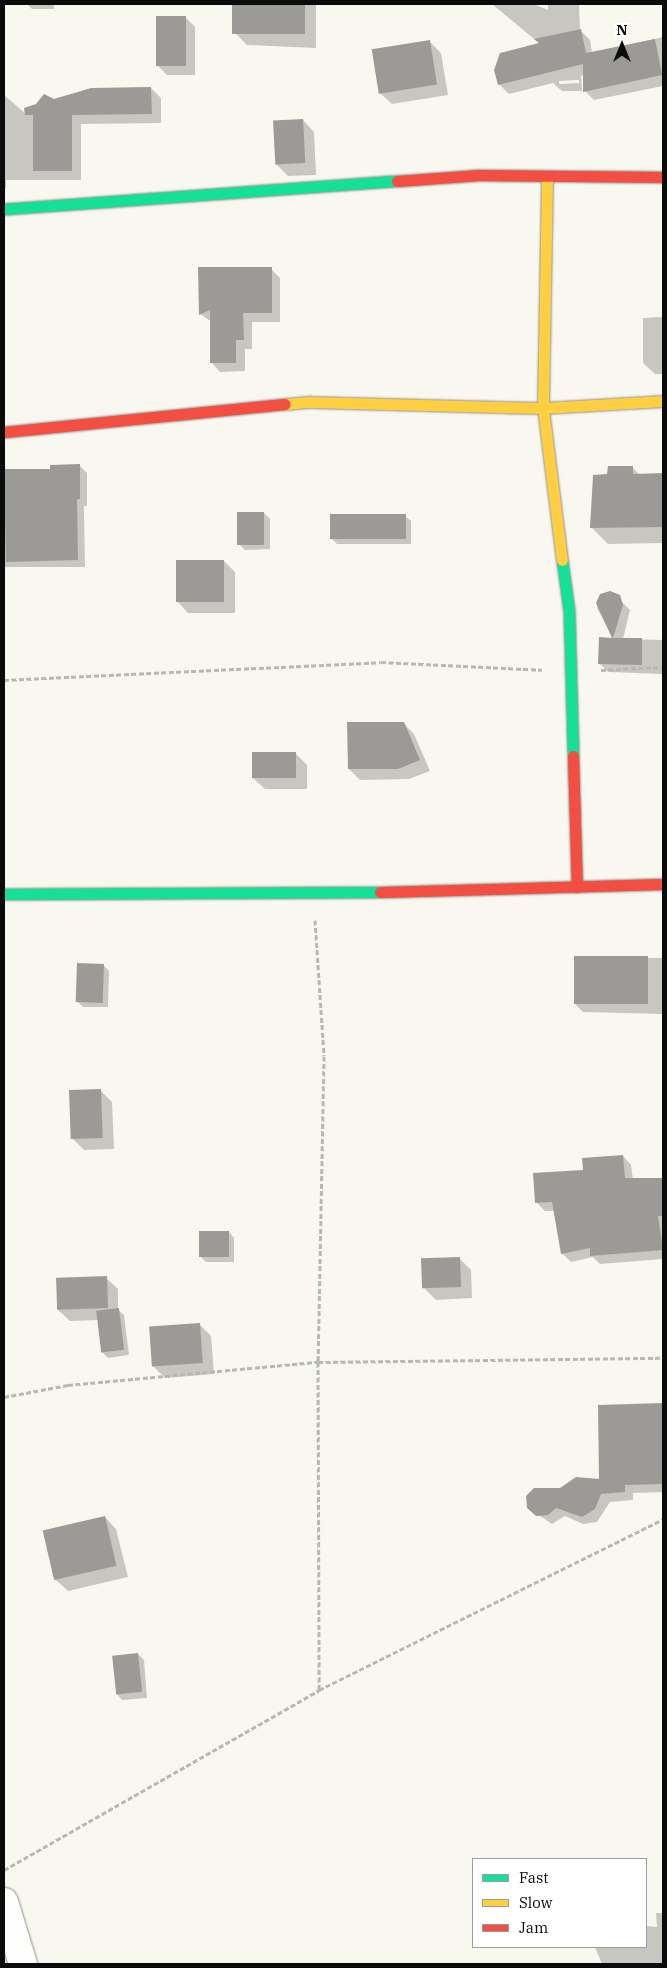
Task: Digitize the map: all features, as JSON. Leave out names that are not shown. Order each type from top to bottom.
[{"type":"street","points":[[4,210],[479,175],[547,178],[663,177]]},
{"type":"street","points":[[547,178],[544,408],[569,611],[577,887]]},
{"type":"street","points":[[4,432],[310,402],[544,408],[663,401]]},
{"type":"street","points":[[4,894],[313,892],[663,884]]},
{"type":"street","points":[[4,1902],[23,1964]]},
{"type":"path","points":[[4,680],[381,662],[571,672],[663,667]]},
{"type":"path","points":[[313,892],[324,1056],[318,1362],[320,1690]]},
{"type":"path","points":[[4,1397],[68,1385],[318,1362],[663,1358]]},
{"type":"path","points":[[4,1870],[320,1690],[663,1519]]},
{"type":"building","points":[[232,4],[305,4],[305,34],[232,34]]},
{"type":"building","points":[[156,16],[186,16],[186,66],[156,66]]},
{"type":"building","points":[[581,29],[586,53],[655,39],[662,75],[583,92],[583,64],[498,85],[494,70],[500,53],[539,43],[534,39]]},
{"type":"building","points":[[430,40],[437,84],[379,94],[372,49]]},
{"type":"building","points":[[151,87],[152,114],[72,115],[72,171],[33,171],[33,115],[25,115],[24,108],[36,104],[44,94],[54,99],[91,88]]},
{"type":"building","points":[[303,119],[305,163],[275,165],[273,121]]},
{"type":"building","points":[[198,267],[272,267],[272,313],[243,313],[244,340],[236,340],[236,363],[210,363],[210,310],[199,315]]},
{"type":"building","points":[[80,464],[80,499],[77,499],[78,560],[6,562],[4,469],[50,469],[50,465]]},
{"type":"building","points":[[608,466],[633,466],[633,474],[663,473],[663,527],[590,528],[593,475],[607,474]]},
{"type":"building","points":[[237,512],[264,512],[264,545],[237,545]]},
{"type":"building","points":[[330,514],[406,514],[406,539],[330,539]]},
{"type":"building","points":[[176,560],[224,560],[224,602],[176,602]]},
{"type":"building","points":[[610,591],[620,595],[623,605],[613,638],[642,638],[642,665],[598,664],[599,637],[612,638],[596,603],[600,594]]},
{"type":"building","points":[[347,722],[404,722],[420,760],[398,769],[348,769]]},
{"type":"building","points":[[252,752],[296,752],[296,778],[252,778]]},
{"type":"building","points":[[574,956],[648,956],[648,1004],[574,1004]]},
{"type":"building","points":[[77,963],[104,964],[103,1003],[76,1002]]},
{"type":"building","points":[[101,1089],[103,1138],[71,1139],[69,1090]]},
{"type":"building","points":[[623,1155],[625,1178],[663,1178],[663,1216],[658,1216],[663,1250],[590,1256],[590,1248],[561,1254],[552,1202],[535,1203],[533,1173],[583,1170],[582,1158]]},
{"type":"building","points":[[199,1231],[229,1231],[229,1257],[199,1257]]},
{"type":"building","points":[[460,1257],[461,1287],[422,1288],[421,1258]]},
{"type":"building","points":[[107,1276],[108,1308],[57,1310],[56,1278]]},
{"type":"building","points":[[119,1308],[124,1350],[101,1352],[96,1311]]},
{"type":"building","points":[[200,1323],[203,1363],[152,1366],[149,1327]]},
{"type":"building","points":[[663,1403],[663,1484],[625,1485],[625,1492],[601,1494],[595,1509],[582,1517],[556,1508],[548,1515],[536,1516],[527,1508],[526,1496],[534,1488],[560,1488],[576,1477],[599,1479],[598,1405]]},
{"type":"building","points":[[105,1516],[116,1566],[54,1580],[43,1530]]},
{"type":"building","points":[[138,1653],[142,1692],[116,1695],[112,1656]]},
{"type":"traffic: fast","points":[[4,209],[397,181]]},
{"type":"traffic: fast","points":[[562,560],[569,611],[573,756]]},
{"type":"traffic: fast","points":[[4,894],[380,892]]},
{"type":"traffic: slow","points":[[547,178],[543,408],[562,560]]},
{"type":"traffic: slow","points":[[285,404],[310,402],[543,408],[663,401]]},
{"type":"traffic: jam","points":[[397,181],[479,175],[663,177]]},
{"type":"traffic: jam","points":[[4,432],[285,404]]},
{"type":"traffic: jam","points":[[573,756],[577,887]]},
{"type":"traffic: jam","points":[[380,892],[663,884]]}]
